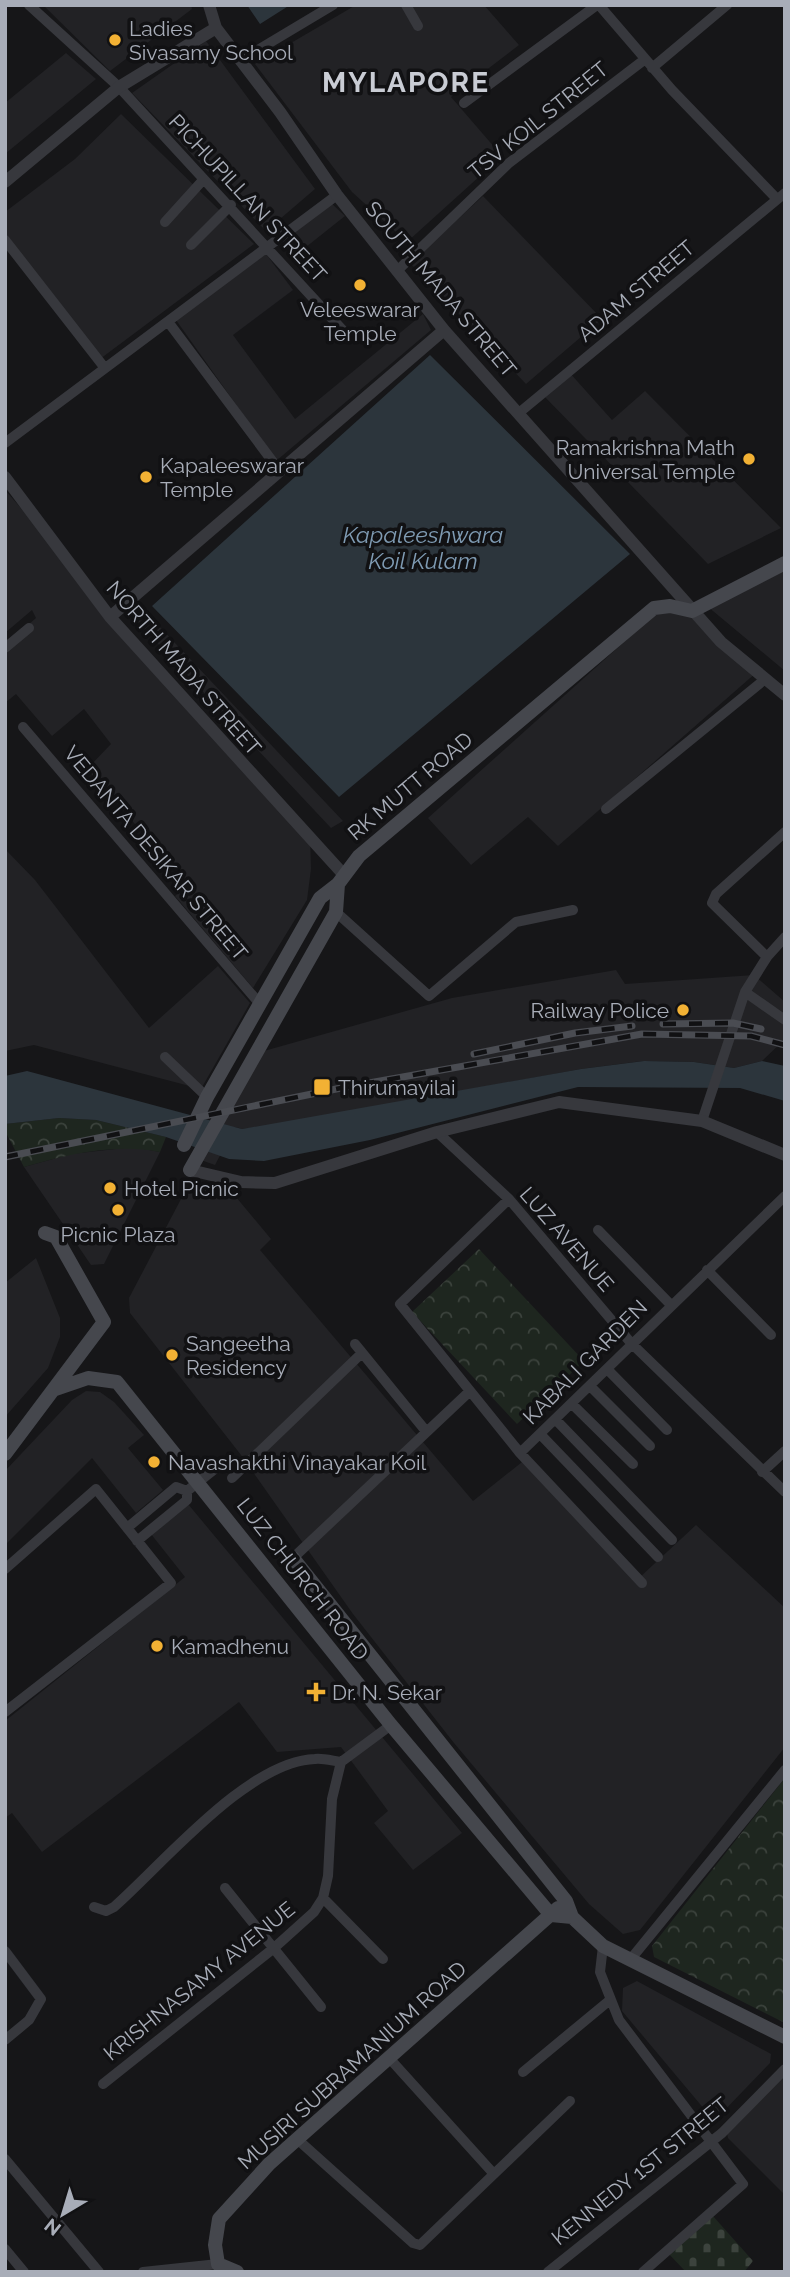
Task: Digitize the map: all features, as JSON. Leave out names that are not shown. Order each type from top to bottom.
[{"type":"main road","points":[[692,611],[785,563]]},
{"type":"main road","name":"RK MUTT ROAD","points":[[206,1099],[320,898],[341,880],[375,841],[654,608],[670,606],[692,611]]},
{"type":"main road","points":[[190,1170],[336,912],[341,880]]},
{"type":"main road","points":[[184,1146],[206,1099]]},
{"type":"main road","points":[[5,1454],[104,1322],[56,1237],[45,1233]]},
{"type":"main road","name":"LUZ CHURCH ROAD","points":[[53,1390],[88,1378],[117,1382],[193,1487],[551,1914]]},
{"type":"main road","name":"LUZ CHURCH ROAD","points":[[293,1558],[566,1901],[572,1917],[603,1946],[785,2037]]},
{"type":"main road","points":[[351,1675],[372,1658]]},
{"type":"main road","name":"MUSIRI SUBRAMANIUM ROAD","points":[[216,2268],[215,2245],[219,2219],[297,2139],[566,1901]]},
{"type":"main road","points":[[551,1914],[572,1917]]},
{"type":"main road","points":[[216,2268],[237,2272]]},
{"type":"street","name":"PICHUPILLAN STREET","points":[[29,5],[119,88],[203,180],[231,205],[348,335]]},
{"type":"street","points":[[5,182],[119,88],[216,28],[209,5]]},
{"type":"street","points":[[241,60],[333,5]]},
{"type":"street","points":[[406,5],[418,26]]},
{"type":"street","points":[[464,103],[598,5],[648,64],[781,196]]},
{"type":"street","name":"TSV KOIL STREET","points":[[398,270],[509,163],[727,5]]},
{"type":"street","name":"SOUTH MADA STREET","points":[[216,28],[337,195],[444,330],[652,561],[692,611],[721,642],[785,695]]},
{"type":"street","points":[[165,222],[203,180]]},
{"type":"street","points":[[5,443],[337,195]]},
{"type":"street","name":"ADAM STREET","points":[[520,412],[781,196]]},
{"type":"street","points":[[191,245],[231,205]]},
{"type":"street","points":[[5,240],[104,367]]},
{"type":"street","points":[[169,323],[279,470]]},
{"type":"street","points":[[110,617],[444,330]]},
{"type":"street","name":"NORTH MADA STREET","points":[[5,477],[110,617],[341,880]]},
{"type":"street","points":[[5,648],[29,628]]},
{"type":"street","points":[[606,809],[764,680]]},
{"type":"street","name":"VEDANTA DESIKAR STREET","points":[[23,727],[260,1004]]},
{"type":"street","points":[[767,957],[712,903],[716,894],[785,832]]},
{"type":"street","points":[[336,912],[429,996],[516,922],[573,910]]},
{"type":"street","points":[[702,1121],[744,997],[767,957],[785,937]]},
{"type":"street","points":[[744,997],[785,1020]]},
{"type":"street","points":[[165,1057],[206,1099]]},
{"type":"street","points":[[190,1170],[241,1182],[275,1183],[437,1132],[559,1102],[702,1121],[785,1155]]},
{"type":"street","name":"LUZ AVENUE","points":[[437,1132],[509,1199],[631,1343],[785,1492]]},
{"type":"street","name":"KABALI GARDEN","points":[[509,1199],[400,1304],[520,1452],[541,1435],[670,1304],[785,1196]]},
{"type":"street","points":[[598,1230],[670,1304]]},
{"type":"street","points":[[707,1270],[771,1335]]},
{"type":"street","points":[[232,1478],[358,1349],[425,1430]]},
{"type":"street","points":[[607,1369],[667,1430]]},
{"type":"street","points":[[590,1386],[650,1446]]},
{"type":"street","points":[[293,1558],[425,1430],[469,1392]]},
{"type":"street","points":[[572,1404],[633,1464]]},
{"type":"street","points":[[556,1420],[672,1540]]},
{"type":"street","points":[[541,1435],[658,1557]]},
{"type":"street","points":[[762,1472],[785,1451]]},
{"type":"street","points":[[520,1452],[642,1583]]},
{"type":"street","points":[[137,1541],[187,1500],[193,1487],[221,1464]]},
{"type":"street","points":[[127,1528],[176,1487],[193,1487]]},
{"type":"street","points":[[5,1569],[96,1489],[171,1580],[169,1586],[5,1712]]},
{"type":"street","points":[[94,1906],[106,1911],[114,1907],[188,1837],[271,1770],[314,1759],[341,1762],[391,1725]]},
{"type":"street","name":"KRISHNASAMY AVENUE","points":[[103,2084],[274,1948],[314,1912],[323,1898],[332,1799],[341,1762]]},
{"type":"street","points":[[630,1960],[785,1770]]},
{"type":"street","points":[[225,1888],[321,2007]]},
{"type":"street","points":[[323,1898],[383,1959]]},
{"type":"street","points":[[603,1946],[600,1972],[619,2020],[743,2184],[643,2272]]},
{"type":"street","points":[[5,1951],[41,1998],[29,2020],[5,2040]]},
{"type":"street","points":[[523,2072],[610,2000]]},
{"type":"street","points":[[390,2059],[493,2173]]},
{"type":"street","name":"KENNEDY 1ST STREET","points":[[548,2272],[722,2133],[785,2069]]},
{"type":"street","points":[[297,2139],[416,2245],[423,2245],[493,2173],[570,2101]]},
{"type":"street","points":[[5,2159],[99,2272]]},
{"type":"street","points":[[5,2249],[24,2272]]},
{"type":"street","points":[[143,2272],[216,2268]]},
{"type":"shaded area","name":"Ladies Sivasamy School","points":[[43,5],[191,5],[192,9],[110,71]]},
{"type":"shaded area","points":[[356,5],[484,5],[519,45],[451,97],[502,156],[407,242],[352,192],[255,64]]},
{"type":"shaded area","points":[[206,41],[315,189],[266,231],[132,93]]},
{"type":"shaded area","points":[[66,53],[96,79],[5,154],[5,103]]},
{"type":"shaded area","points":[[121,114],[254,244],[100,359],[5,233],[5,212],[75,159]]},
{"type":"shaded area","points":[[483,196],[602,319],[526,384],[410,263]]},
{"type":"shaded area","points":[[331,203],[345,216],[296,255],[283,242]]},
{"type":"shaded area","points":[[266,254],[293,290],[233,335],[295,419],[423,314],[431,330],[276,461],[176,320]]},
{"type":"shaded area","points":[[569,372],[612,420],[645,391],[781,528],[708,564],[541,393]]},
{"type":"shaded area","points":[[5,490],[310,836],[311,869],[307,900],[253,988],[175,896],[188,885],[87,769],[111,744],[84,709],[52,736],[16,694],[5,703],[5,645],[36,618],[32,610],[5,633]]},
{"type":"shaded area","points":[[785,565],[785,671],[707,606]]},
{"type":"shaded area","points":[[140,606],[343,821],[331,828],[131,615]]},
{"type":"shaded area","points":[[686,607],[757,672],[558,846],[528,817],[471,865],[428,818],[653,616],[668,609]]},
{"type":"shaded area","points":[[5,849],[35,880],[149,1028],[218,966],[250,1003],[201,1089],[34,1045],[5,1051]]},
{"type":"shaded area","points":[[616,970],[625,984],[754,975],[785,1002],[785,1039],[762,1061],[734,1068],[694,1062],[643,1061],[581,1069],[287,1123],[242,1129],[235,1127],[215,1165],[198,1159],[264,1051],[452,998]]},
{"type":"shaded area","points":[[133,1147],[160,1152],[104,1264],[91,1265],[24,1167],[71,1154]]},
{"type":"shaded area","points":[[191,1180],[236,1197],[271,1239],[260,1250],[473,1501],[527,1458],[639,1578],[696,1525],[785,1608],[785,1747],[640,1930],[623,1934],[589,1904],[454,1743],[353,1614],[241,1455],[130,1313],[129,1298]]},
{"type":"shaded area","points":[[36,1258],[60,1318],[60,1337],[48,1368],[5,1417],[5,1283]]},
{"type":"shaded area","points":[[86,1391],[100,1392],[114,1402],[144,1435],[128,1448],[163,1490],[136,1513],[92,1458],[5,1545],[5,1471],[72,1400]]},
{"type":"shaded area","points":[[188,1504],[462,1833],[413,1870],[374,1823],[388,1811],[341,1747],[277,1752],[239,1702],[42,1852],[12,1813],[5,1818],[5,1721],[185,1577],[151,1534]]},
{"type":"shaded area","points":[[637,1981],[771,2054],[770,2063],[719,2116],[710,2116],[622,2011],[623,1988]]},
{"type":"shaded area","points":[[785,2068],[785,2195],[728,2138],[726,2128]]},
{"type":"green space","points":[[59,1118],[96,1120],[166,1137],[160,1152],[109,1149],[75,1154],[24,1167],[5,1131],[5,1124]]},
{"type":"green space","points":[[479,1249],[584,1361],[517,1424],[412,1312]]},
{"type":"green space","points":[[785,1778],[785,2023],[654,1957],[652,1946]]},
{"type":"green space","points":[[712,2215],[753,2261],[744,2272],[686,2272],[668,2253]]},
{"type":"water","points":[[247,5],[290,5],[260,24]]},
{"type":"water","name":"Kapaleeshwara Koil Kulam","points":[[430,355],[630,554],[339,797],[152,606]]},
{"type":"water","points":[[644,1061],[694,1062],[734,1068],[762,1061],[785,1066],[785,1101],[740,1088],[578,1087],[370,1140],[264,1161],[229,1159],[166,1137],[96,1120],[59,1118],[5,1124],[5,1076],[27,1071],[242,1129],[581,1069]]},
{"type":"railway","points":[[663,1024],[733,1023],[761,1029]]},
{"type":"railway","points":[[474,1054],[575,1033],[632,1026]]},
{"type":"railway","points":[[5,1157],[341,1088],[642,1034],[751,1036],[785,1045]]},
{"type":"place","name":"Ladies Sivasamy School","points":[[115,40]]},
{"type":"place","name":"Veleeswarar Temple","points":[[360,285]]},
{"type":"place","name":"Ramakrishna Math Universal Temple","points":[[749,459]]},
{"type":"place","name":"Kapaleeswarar Temple","points":[[146,477]]},
{"type":"place","name":"Railway Police","points":[[683,1010]]},
{"type":"place","name":"Thirumayilai","points":[[322,1087]]},
{"type":"place","name":"Hotel Picnic","points":[[110,1188]]},
{"type":"place","name":"Picnic Plaza","points":[[118,1210]]},
{"type":"place","name":"Sangeetha Residency","points":[[172,1355]]},
{"type":"place","name":"Navashakthi Vinayakar Koil","points":[[154,1462]]},
{"type":"place","name":"Kamadhenu","points":[[157,1646]]},
{"type":"place","name":"Dr. N. Sekar","points":[[316,1692]]},
{"type":"district","name":"MYLAPORE","points":[[406,82]]}]
